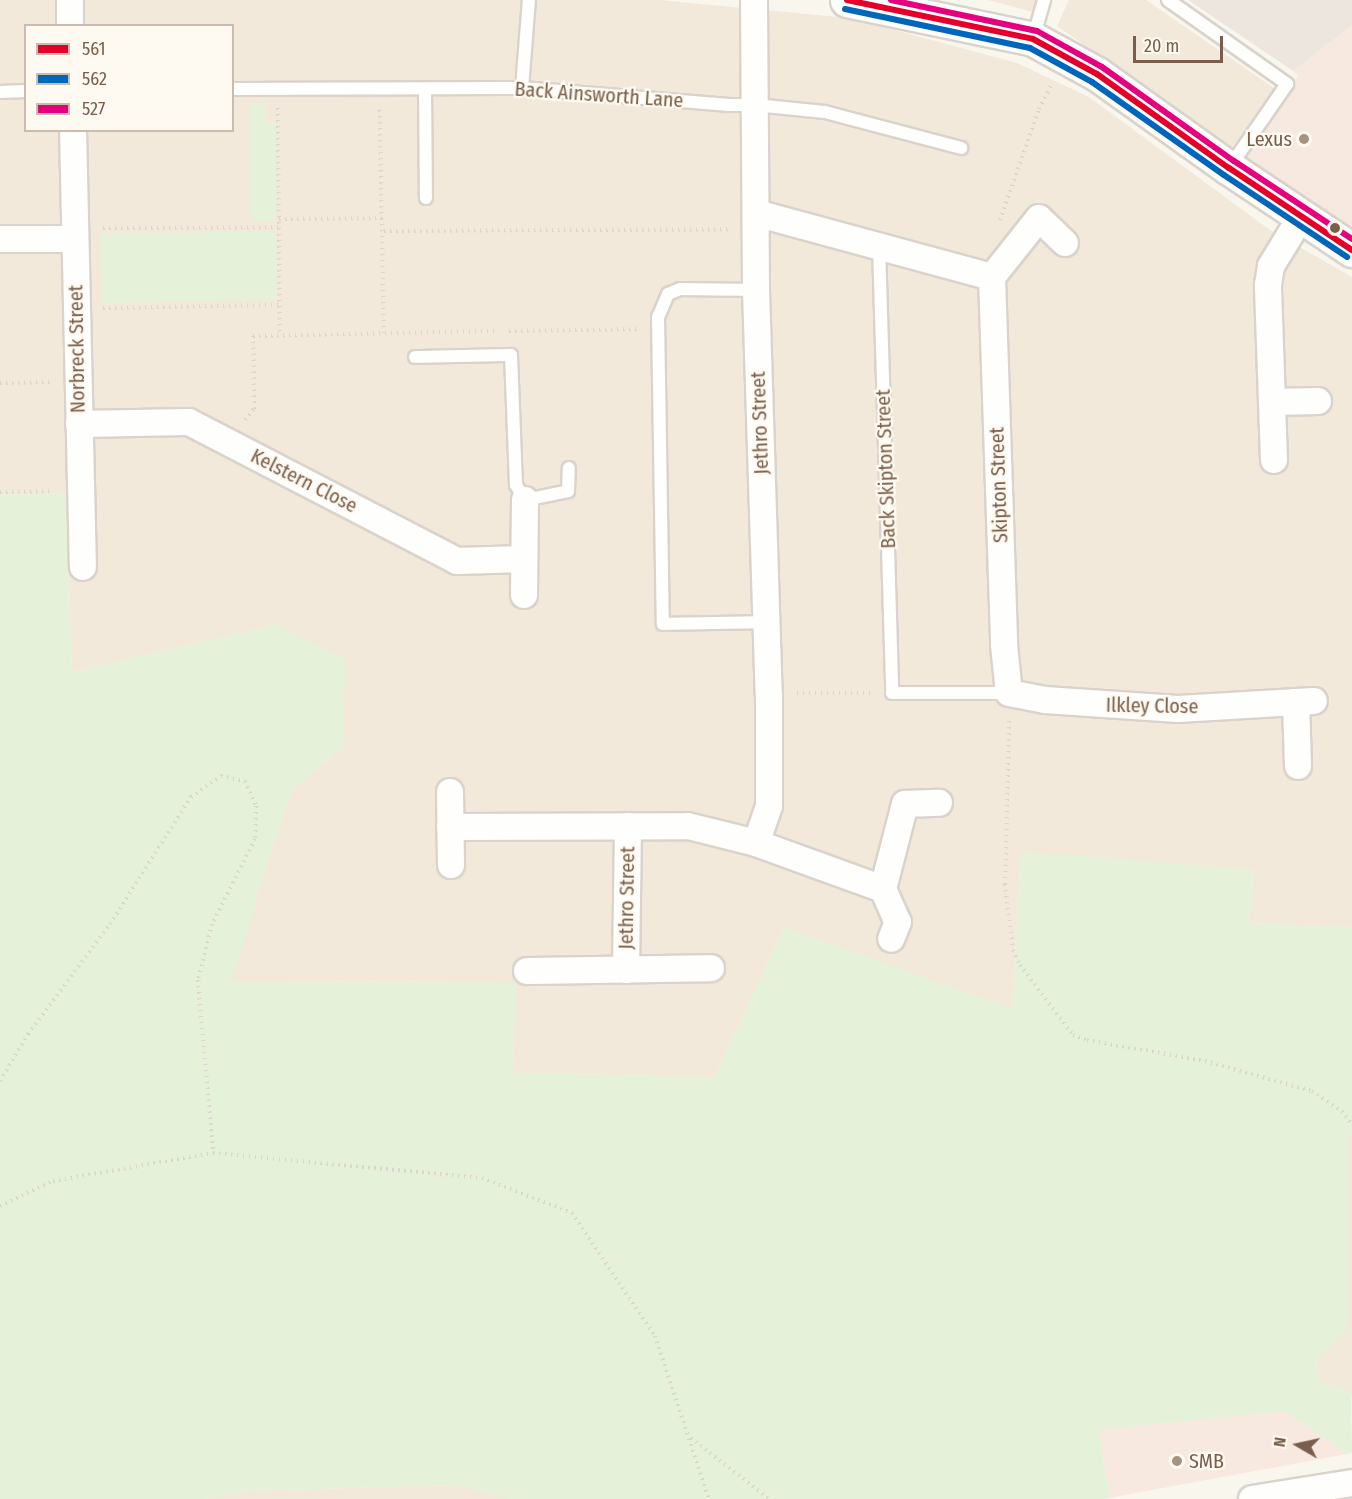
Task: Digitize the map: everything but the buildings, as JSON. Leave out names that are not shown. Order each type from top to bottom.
[{"type":"main road","points":[[847,0],[1033,39],[1097,74],[1229,168],[1352,250]]},
{"type":"street","points":[[70,0],[70,24]]},
{"type":"street","name":"Jethro Street","points":[[754,0],[756,290],[769,694],[769,806],[756,843]]},
{"type":"street","name":"Norbreck Street","points":[[72,132],[83,567]]},
{"type":"street","points":[[1274,460],[1268,285],[1271,266],[1301,217]]},
{"type":"street","points":[[756,221],[879,244],[992,277],[1039,218],[1065,243]]},
{"type":"street","points":[[0,239],[75,234]]},
{"type":"street","name":"Skipton Street","points":[[992,277],[1004,645],[1009,693]]},
{"type":"street","points":[[1272,402],[1318,401]]},
{"type":"street","name":"Kelstern Close","points":[[79,424],[189,422],[457,561],[524,559]]},
{"type":"street","points":[[524,595],[525,500]]},
{"type":"street","name":"Ilkley Close","points":[[1009,693],[1045,700],[1178,709],[1305,701],[1298,766]]},
{"type":"street","points":[[450,792],[451,865]]},
{"type":"street","points":[[891,939],[898,922],[883,889],[905,804],[939,803]]},
{"type":"street","name":"Jethro Street","points":[[626,970],[628,826]]},
{"type":"street","name":"Jethro Street","points":[[450,828],[688,826],[756,843],[883,889]]},
{"type":"street","name":"Jethro Street","points":[[527,971],[711,968]]},
{"type":"street","points":[[1256,1499],[1352,1483]]},
{"type":"lane","points":[[522,88],[529,0]]},
{"type":"lane","points":[[1033,39],[1044,0]]},
{"type":"lane","points":[[1168,0],[1287,84],[1229,168]]},
{"type":"lane","name":"Back Ainsworth Lane","points":[[234,89],[522,88],[729,105],[755,105],[825,112],[961,148]]},
{"type":"lane","points":[[425,89],[426,198]]},
{"type":"lane","points":[[0,92],[24,91]]},
{"type":"lane","name":"Back Skipton Street","points":[[879,244],[892,693]]},
{"type":"lane","points":[[756,290],[680,290],[668,294],[658,317],[663,624],[766,622]]},
{"type":"lane","points":[[415,357],[511,355],[516,485],[525,500],[568,491],[569,468]]},
{"type":"lane","points":[[892,693],[1009,693]]},
{"type":"path","points":[[998,226],[1039,109],[1066,57]]},
{"type":"path","points":[[278,89],[280,336]]},
{"type":"path","points":[[380,89],[381,207],[384,218],[384,334]]},
{"type":"path","points":[[279,219],[384,218]]},
{"type":"path","points":[[384,231],[756,221]]},
{"type":"path","points":[[75,234],[279,227]]},
{"type":"path","points":[[76,308],[280,305]]},
{"type":"path","points":[[0,383],[79,381]]},
{"type":"path","points":[[0,492],[81,490]]},
{"type":"path","points":[[769,694],[892,693]]},
{"type":"path","points":[[1009,693],[1005,884],[1013,950],[1020,965],[1073,1035],[1087,1040],[1205,1061],[1312,1091],[1342,1111],[1352,1125]]},
{"type":"path","points":[[0,1081],[28,1034],[110,924],[191,797],[221,776],[245,781],[256,806],[255,839],[212,924],[198,980],[213,1154]]},
{"type":"path","points":[[0,1206],[53,1181],[213,1154],[482,1178],[572,1213],[655,1336],[709,1499]]},
{"type":"path","points":[[690,1437],[768,1499]]},
{"type":"shaded area","points":[[0,0],[659,0],[850,18],[1017,63],[1089,97],[1270,230],[1352,277],[1352,927],[1249,923],[1254,870],[1021,852],[1012,1009],[784,928],[714,1077],[513,1073],[515,982],[230,981],[291,791],[343,747],[276,625],[72,672],[66,493],[0,495]]},
{"type":"shaded area","points":[[988,0],[1037,0],[1033,12]]},
{"type":"shaded area","points":[[1069,0],[1146,0],[1274,88],[1231,149],[1057,26]]},
{"type":"shaded area","points":[[1188,0],[1352,0],[1352,25],[1293,71]]},
{"type":"shaded area","name":"Lexus","points":[[1352,25],[1352,228],[1337,221],[1244,155],[1298,76],[1293,71]]},
{"type":"shaded area","points":[[1352,1130],[1352,1401],[1351,1393],[1320,1384],[1317,1360],[1347,1329],[1347,1137]]},
{"type":"shaded area","points":[[1284,1411],[1347,1454],[1109,1498],[1099,1430]]},
{"type":"shaded area","points":[[458,1485],[511,1499],[203,1499],[247,1491]]},
{"type":"green space","points":[[250,103],[266,103],[266,123],[275,123],[276,222],[250,221]]},
{"type":"green space","points":[[275,231],[276,300],[101,303],[100,234]]},
{"type":"green space","points":[[66,493],[72,672],[276,625],[345,659],[343,747],[291,791],[231,981],[516,982],[513,1073],[714,1077],[784,928],[1012,1008],[1021,851],[1254,870],[1249,923],[1352,927],[1352,1130],[1347,1137],[1347,1329],[1317,1361],[1320,1384],[1338,1386],[1351,1393],[1352,1453],[1347,1454],[1284,1411],[1099,1430],[1109,1498],[1104,1499],[511,1499],[457,1485],[247,1491],[203,1499],[0,1499],[0,495]]},
{"type":"transit line","name":"561","points":[[847,0],[1033,39],[1097,74],[1229,168],[1352,250]]},
{"type":"transit line","name":"527","points":[[891,0],[1037,31],[1102,67],[1234,161],[1352,239]]},
{"type":"transit line","name":"562","points":[[845,9],[1030,48],[1092,82],[1224,175],[1347,257]]},
{"type":"place","name":"Lexus","points":[[1304,139]]},
{"type":"place","name":"SMB","points":[[1177,1461]]}]
